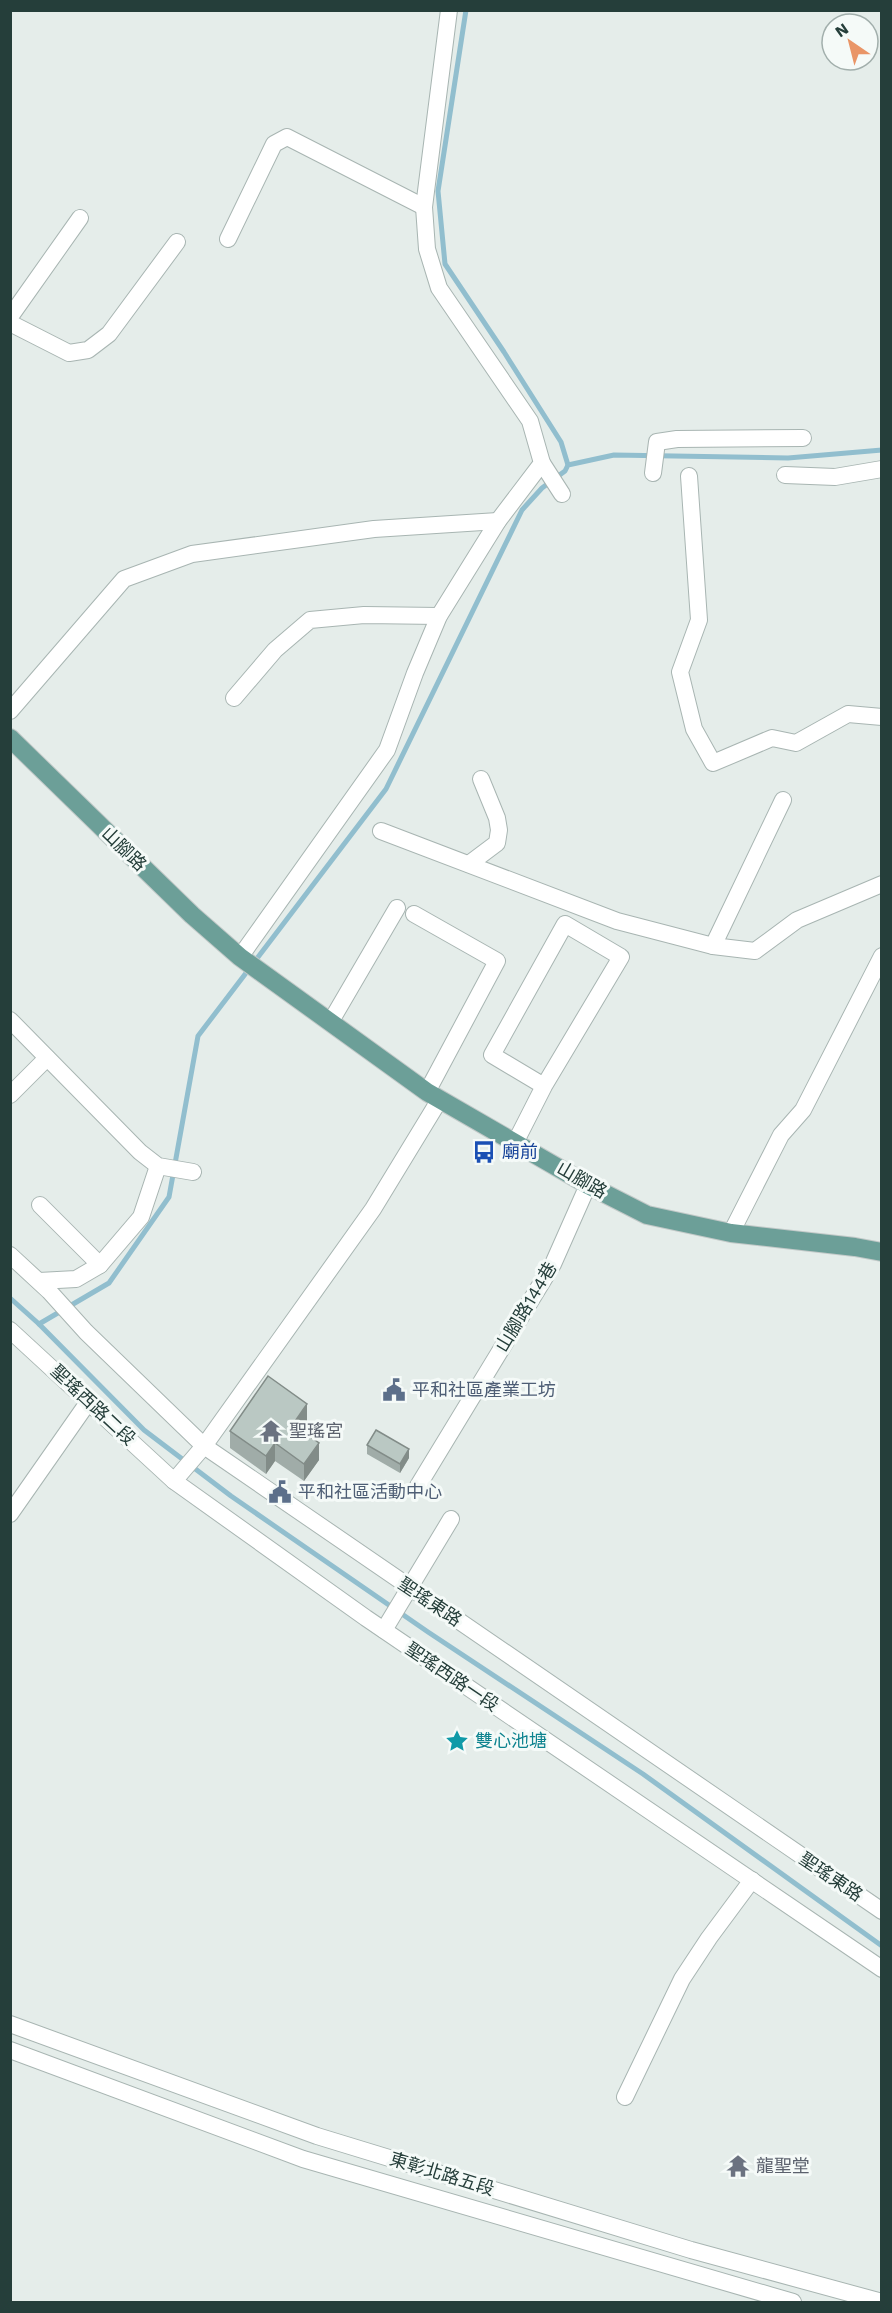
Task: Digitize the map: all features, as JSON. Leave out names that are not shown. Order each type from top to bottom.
[{"type":"main road","name":"山腳路","points":[[12,742],[192,915],[240,957],[433,1096],[516,1141],[588,1185],[647,1215],[731,1233],[882,1252]]},
{"type":"street","points":[[449,10],[424,207],[428,249],[439,288],[530,421],[542,463],[562,494]]},
{"type":"street","points":[[228,239],[274,144],[287,137],[424,207]]},
{"type":"street","points":[[10,317],[80,218]]},
{"type":"street","points":[[10,323],[69,352],[88,350],[109,334],[177,242]]},
{"type":"street","points":[[653,473],[657,441],[803,438]]},
{"type":"street","points":[[240,957],[387,750],[415,673],[440,616],[498,520],[542,463]]},
{"type":"street","points":[[785,475],[836,477],[882,470]]},
{"type":"street","points":[[688,476],[699,620],[680,672],[694,729],[713,763],[772,738],[795,742],[848,714],[882,717]]},
{"type":"street","points":[[10,711],[124,579],[192,554],[374,529],[498,520]]},
{"type":"street","points":[[234,698],[275,650],[310,620],[364,615],[440,616]]},
{"type":"street","points":[[470,864],[497,843],[499,830],[497,818],[481,779]]},
{"type":"street","points":[[713,946],[783,800]]},
{"type":"street","points":[[381,831],[617,921],[713,946],[755,951],[797,920],[882,884]]},
{"type":"street","points":[[331,1021],[397,908]]},
{"type":"street","points":[[174,1481],[202,1449],[373,1209],[433,1096],[497,961],[414,914]]},
{"type":"street","points":[[516,1141],[544,1086],[621,957],[565,924],[492,1055],[544,1086]]},
{"type":"street","points":[[731,1233],[781,1135],[803,1110],[882,956]]},
{"type":"street","points":[[10,1020],[140,1152],[158,1166],[193,1172]]},
{"type":"street","points":[[10,1095],[47,1058]]},
{"type":"street","points":[[44,1286],[76,1278],[100,1265],[141,1216],[158,1166]]},
{"type":"street","name":"山腳路144巷","points":[[418,1486],[553,1264],[588,1185]]},
{"type":"street","points":[[40,1205],[100,1265]]},
{"type":"street","name":"聖瑤東路","points":[[10,1255],[44,1286],[78,1324],[202,1449],[410,1588],[882,1911]]},
{"type":"street","name":"聖瑤西路二段","points":[[10,1330],[174,1481]]},
{"type":"street","points":[[10,1514],[89,1401]]},
{"type":"street","name":"聖瑤西路一段","points":[[174,1481],[384,1630],[882,1969]]},
{"type":"street","points":[[384,1630],[451,1519]]},
{"type":"street","points":[[625,2097],[682,1979],[752,1880]]},
{"type":"street","name":"東彰北路五段","points":[[10,2024],[317,2136],[691,2250],[882,2302]]},
{"type":"street","name":"東彰北路五段","points":[[10,2050],[303,2159],[793,2302]]},
{"type":"building","name":"聖瑤宮","points":[[268,1376],[307,1404],[293,1424],[319,1443],[304,1464],[275,1443],[266,1456],[230,1431]]},
{"type":"building","points":[[376,1430],[409,1449],[400,1464],[367,1445]]},
{"type":"waterway","points":[[466,10],[438,191],[445,264],[561,442],[568,465]]},
{"type":"waterway","points":[[39,1324],[109,1283],[169,1197],[198,1036],[386,789],[522,510],[542,488],[565,471],[568,465],[614,455],[788,458],[882,450]]},
{"type":"waterway","points":[[10,1298],[39,1324],[144,1430],[231,1496],[428,1632],[643,1774],[882,1946]]},
{"type":"place","name":"廟前","points":[[484,1152]]},
{"type":"place","name":"平和社區產業工坊","points":[[394,1390]]},
{"type":"place","name":"聖瑤宮","points":[[271,1431]]},
{"type":"place","name":"平和社區活動中心","points":[[280,1492]]},
{"type":"place","name":"雙心池塘","points":[[457,1741]]},
{"type":"place","name":"龍聖堂","points":[[738,2166]]}]
